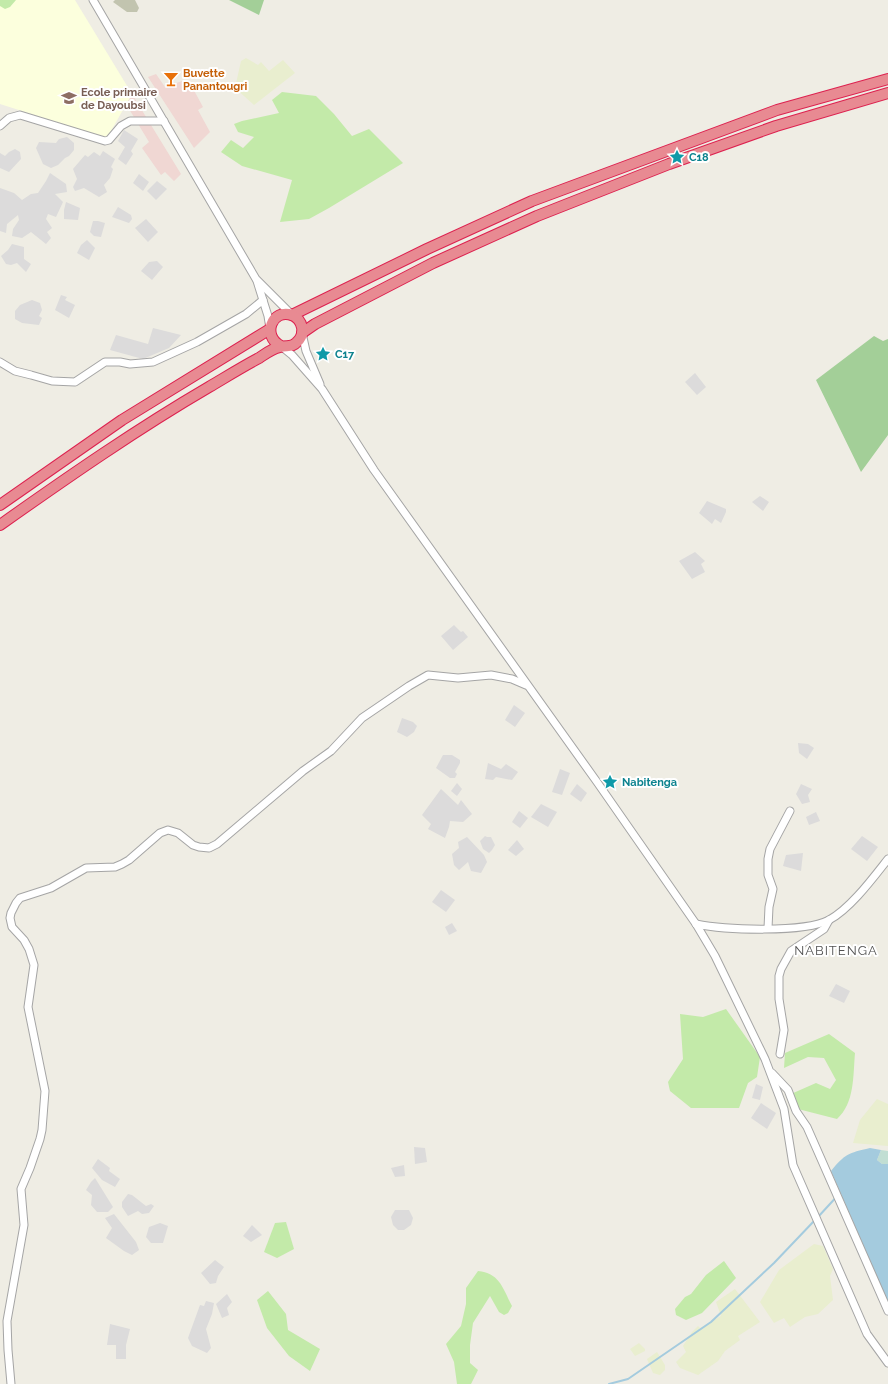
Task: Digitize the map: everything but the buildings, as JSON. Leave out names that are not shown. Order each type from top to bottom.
[{"type":"highway","points":[[292,316],[427,249],[532,201],[777,110],[888,79]]},
{"type":"highway","points":[[302,333],[315,324],[433,263],[537,216],[669,164],[776,126],[888,93]]},
{"type":"highway","points":[[287,314],[292,316],[300,322],[302,333],[301,337],[295,344],[286,347],[281,346],[272,340],[270,329],[274,320],[278,317],[287,314]]},
{"type":"highway","points":[[0,505],[122,420],[270,329]]},
{"type":"highway","points":[[0,525],[59,483],[131,435],[199,393],[281,346]]},
{"type":"street","points":[[93,0],[256,279],[268,316],[270,329]]},
{"type":"street","points":[[0,126],[9,118],[20,115],[105,141],[109,140],[121,126],[130,121],[164,121]]},
{"type":"street","points":[[256,279],[292,316]]},
{"type":"street","points":[[0,362],[15,371],[31,376],[52,381],[75,382],[105,362],[130,364],[153,362],[191,345],[246,314],[263,300]]},
{"type":"street","points":[[302,333],[306,351],[322,389]]},
{"type":"street","points":[[281,346],[292,355],[322,389],[374,470],[526,685],[597,782],[696,924],[715,956],[769,1069],[784,1109],[793,1165],[867,1334],[888,1363]]},
{"type":"street","points":[[11,1384],[7,1321],[24,1225],[21,1190],[40,1139],[45,1091],[28,1008],[34,965],[24,940],[12,927],[10,918],[16,903],[20,898],[51,888],[86,868],[115,866],[122,864],[129,860],[160,833],[168,830],[178,833],[193,845],[199,847],[209,848],[217,844],[303,771],[331,751],[362,718],[428,675],[458,678],[491,676],[512,679],[526,685]]},
{"type":"street","points":[[768,928],[769,907],[773,889],[768,875],[768,860],[770,850],[790,812]]},
{"type":"street","points":[[696,924],[708,926],[768,928],[817,925],[829,920],[845,908],[888,859]]},
{"type":"street","points":[[780,1054],[784,1030],[779,999],[779,976],[781,969],[791,951],[824,929],[829,920]]},
{"type":"street","points":[[769,1069],[788,1090],[796,1111],[807,1127],[888,1311]]},
{"type":"shaded area","points":[[0,0],[75,0],[132,94],[107,138],[0,104]]},
{"type":"shaded area","points":[[115,0],[135,0],[139,8],[137,12],[127,12],[113,2]]},
{"type":"shaded area","points":[[246,58],[258,65],[261,62],[269,71],[283,60],[295,73],[254,105],[235,88],[241,61]]},
{"type":"shaded area","points":[[156,74],[165,87],[182,81],[190,83],[203,107],[198,110],[210,132],[194,148],[148,77]]},
{"type":"shaded area","points":[[132,94],[181,174],[174,181],[165,172],[161,175],[142,148],[149,142],[126,104]]},
{"type":"shaded area","points":[[124,130],[138,139],[131,151],[133,154],[126,165],[118,159],[125,147],[118,141]]},
{"type":"shaded area","points":[[67,137],[74,143],[74,150],[69,156],[58,165],[51,168],[43,164],[36,148],[39,142],[56,143],[59,139]]},
{"type":"shaded area","points":[[15,149],[20,152],[21,159],[9,172],[0,168],[0,153],[5,156]]},
{"type":"shaded area","points":[[103,151],[115,159],[111,167],[113,169],[110,178],[104,185],[107,192],[99,197],[84,188],[75,191],[73,187],[77,179],[73,169],[85,155],[88,157],[94,152],[100,156]]},
{"type":"shaded area","points":[[50,173],[66,184],[67,192],[55,194],[63,202],[56,217],[48,214],[46,219],[52,228],[47,232],[51,238],[46,244],[31,232],[22,238],[12,236],[13,229],[19,220],[18,215],[7,224],[6,233],[0,231],[0,188],[14,193],[22,200],[31,194],[38,193]]},
{"type":"shaded area","points":[[139,174],[149,182],[143,191],[133,183]]},
{"type":"shaded area","points":[[157,181],[167,189],[156,200],[147,191]]},
{"type":"shaded area","points":[[66,202],[80,208],[78,220],[64,219]]},
{"type":"shaded area","points":[[118,207],[131,215],[132,219],[129,223],[112,217]]},
{"type":"shaded area","points":[[146,219],[158,232],[148,242],[135,228]]},
{"type":"shaded area","points":[[93,221],[105,223],[101,237],[94,236],[90,232]]},
{"type":"shaded area","points":[[87,240],[95,248],[89,260],[77,253],[81,245]]},
{"type":"shaded area","points":[[12,244],[24,247],[24,259],[31,264],[26,272],[17,263],[11,265],[6,264],[1,256]]},
{"type":"shaded area","points":[[157,261],[163,267],[152,280],[141,271],[149,262]]},
{"type":"shaded area","points":[[61,295],[67,297],[65,300],[75,305],[69,318],[55,310]]},
{"type":"shaded area","points":[[32,300],[40,303],[42,310],[39,316],[42,318],[39,325],[22,323],[15,319],[15,311],[20,305]]},
{"type":"shaded area","points":[[153,328],[181,335],[169,348],[143,359],[110,350],[116,335],[148,344]]},
{"type":"shaded area","points":[[695,373],[706,387],[697,395],[685,382]]},
{"type":"shaded area","points":[[760,496],[769,502],[763,511],[752,502]]},
{"type":"shaded area","points":[[707,501],[726,509],[721,523],[715,519],[712,524],[699,513]]},
{"type":"shaded area","points":[[695,552],[705,561],[701,564],[705,572],[692,579],[679,561]]},
{"type":"shaded area","points":[[454,625],[461,632],[463,631],[468,637],[453,650],[441,636]]},
{"type":"shaded area","points":[[514,705],[525,713],[515,727],[505,720]]},
{"type":"shaded area","points":[[402,718],[413,722],[417,726],[414,732],[407,737],[397,732]]},
{"type":"shaded area","points":[[798,743],[808,744],[814,748],[807,759],[799,753]]},
{"type":"shaded area","points":[[443,755],[452,755],[460,760],[455,772],[457,774],[455,778],[450,778],[436,768]]},
{"type":"shaded area","points":[[488,763],[501,769],[506,764],[518,772],[512,780],[496,777],[493,780],[485,779]]},
{"type":"shaded area","points":[[560,769],[570,773],[562,795],[552,792]]},
{"type":"shaded area","points":[[457,783],[462,789],[457,796],[451,791]]},
{"type":"shaded area","points":[[577,784],[587,793],[581,802],[570,794]]},
{"type":"shaded area","points":[[801,784],[812,789],[808,795],[810,802],[802,804],[796,794]]},
{"type":"shaded area","points":[[441,789],[458,805],[461,800],[472,814],[463,822],[450,821],[445,838],[428,829],[431,824],[422,815]]},
{"type":"shaded area","points":[[541,804],[557,812],[548,827],[531,817]]},
{"type":"shaded area","points":[[519,811],[528,818],[520,828],[512,822]]},
{"type":"shaded area","points":[[816,812],[820,821],[809,825],[806,817]]},
{"type":"shaded area","points":[[485,836],[491,837],[495,845],[489,853],[483,849],[480,841]]},
{"type":"shaded area","points":[[862,836],[878,847],[867,861],[851,849]]},
{"type":"shaded area","points":[[467,837],[484,855],[487,862],[481,873],[471,871],[468,862],[459,870],[454,865],[452,854],[459,848],[458,842]]},
{"type":"shaded area","points":[[517,840],[524,849],[516,856],[508,850]]},
{"type":"shaded area","points":[[803,853],[801,871],[783,866],[786,855]]},
{"type":"shaded area","points":[[441,890],[455,900],[446,912],[432,902]]},
{"type":"shaded area","points":[[452,923],[457,931],[449,935],[445,927]]},
{"type":"shaded area","points":[[836,984],[850,991],[844,1003],[829,996]]},
{"type":"shaded area","points":[[756,1084],[763,1087],[760,1100],[752,1098]]},
{"type":"shaded area","points":[[877,1099],[888,1104],[888,1146],[853,1143],[860,1120]]},
{"type":"shaded area","points":[[761,1103],[776,1113],[767,1129],[751,1118]]},
{"type":"shaded area","points":[[414,1147],[425,1148],[427,1162],[415,1164]]},
{"type":"shaded area","points":[[881,1150],[888,1151],[888,1164],[882,1164],[877,1160]]},
{"type":"shaded area","points":[[98,1159],[110,1168],[109,1171],[120,1179],[115,1187],[102,1180],[92,1168]]},
{"type":"shaded area","points":[[404,1165],[405,1176],[395,1177],[391,1168]]},
{"type":"shaded area","points":[[95,1178],[113,1207],[108,1212],[97,1212],[91,1205],[92,1195],[86,1190]]},
{"type":"shaded area","points":[[128,1194],[132,1195],[146,1206],[151,1204],[154,1206],[149,1213],[142,1214],[138,1211],[128,1216],[122,1207],[122,1202]]},
{"type":"shaded area","points":[[395,1210],[409,1210],[413,1218],[411,1225],[404,1230],[398,1230],[393,1225],[391,1217]]},
{"type":"shaded area","points":[[114,1214],[136,1242],[139,1250],[132,1255],[106,1238],[112,1228],[105,1218]]},
{"type":"shaded area","points":[[160,1223],[168,1226],[163,1243],[151,1243],[146,1237],[149,1227]]},
{"type":"shaded area","points":[[252,1225],[262,1235],[251,1242],[243,1236]]},
{"type":"shaded area","points":[[814,1244],[823,1246],[833,1269],[830,1276],[833,1300],[818,1314],[805,1317],[790,1327],[784,1318],[774,1323],[760,1302],[779,1270]]},
{"type":"shaded area","points":[[215,1260],[224,1267],[218,1276],[216,1283],[210,1284],[201,1273]]},
{"type":"shaded area","points":[[735,1289],[760,1322],[738,1336],[740,1340],[725,1351],[718,1361],[698,1375],[680,1368],[676,1362],[686,1352],[683,1346],[692,1332],[698,1326],[700,1328],[721,1316],[716,1302]]},
{"type":"shaded area","points":[[227,1294],[232,1302],[227,1308],[229,1315],[222,1318],[216,1304]]},
{"type":"shaded area","points":[[206,1301],[214,1303],[212,1314],[206,1329],[211,1348],[207,1353],[192,1346],[188,1338],[200,1305],[204,1306]]},
{"type":"shaded area","points":[[110,1324],[130,1329],[126,1345],[126,1359],[116,1359],[116,1345],[107,1345]]},
{"type":"shaded area","points":[[639,1343],[645,1351],[635,1356],[630,1349]]},
{"type":"shaded area","points":[[657,1352],[665,1365],[665,1370],[660,1375],[653,1373],[647,1359]]},
{"type":"green space","points":[[0,0],[16,0],[10,7],[5,9],[0,6]]},
{"type":"green space","points":[[229,0],[264,0],[259,15]]},
{"type":"green space","points":[[282,92],[316,96],[334,114],[352,136],[369,129],[403,163],[309,219],[280,222],[292,180],[242,166],[221,152],[231,140],[243,148],[254,137],[238,132],[234,124],[279,113],[272,100]]},
{"type":"green space","points":[[874,336],[883,341],[888,339],[888,435],[861,472],[816,380]]},
{"type":"green space","points":[[726,1009],[760,1057],[757,1077],[748,1083],[739,1108],[691,1108],[670,1091],[668,1082],[683,1059],[680,1014],[703,1017]]},
{"type":"green space","points":[[829,1034],[855,1053],[850,1097],[843,1112],[837,1119],[798,1109],[791,1094],[816,1083],[830,1089],[836,1080],[824,1058],[808,1057],[784,1068],[785,1053]]},
{"type":"green space","points":[[286,1222],[294,1249],[277,1258],[264,1252],[275,1223]]},
{"type":"green space","points":[[724,1261],[736,1278],[702,1313],[686,1320],[676,1315],[675,1309],[685,1297],[691,1294],[706,1275]]},
{"type":"green space","points":[[478,1271],[485,1272],[496,1278],[512,1306],[508,1313],[504,1315],[499,1312],[490,1296],[473,1323],[470,1345],[470,1363],[478,1370],[471,1384],[457,1384],[454,1362],[446,1344],[461,1326],[466,1304],[466,1288]]},
{"type":"green space","points":[[268,1291],[286,1314],[288,1330],[320,1349],[310,1371],[289,1356],[267,1328],[257,1300]]},
{"type":"water","points":[[870,1148],[881,1150],[877,1160],[882,1164],[888,1164],[888,1302],[831,1171],[848,1155]]},
{"type":"waterway","points":[[818,1217],[840,1193]]},
{"type":"waterway","points":[[609,1384],[628,1379],[711,1322],[774,1263],[815,1220]]},
{"type":"place","name":"Buvette Panantougri","points":[[171,79]]},
{"type":"place","name":"Ecole primaire de Dayoubsi","points":[[69,98]]},
{"type":"place","name":"C18","points":[[677,157]]},
{"type":"place","name":"C17","points":[[323,354]]},
{"type":"place","name":"Nabitenga","points":[[610,782]]},
{"type":"district","name":"NABITENGA","points":[[836,950]]}]
